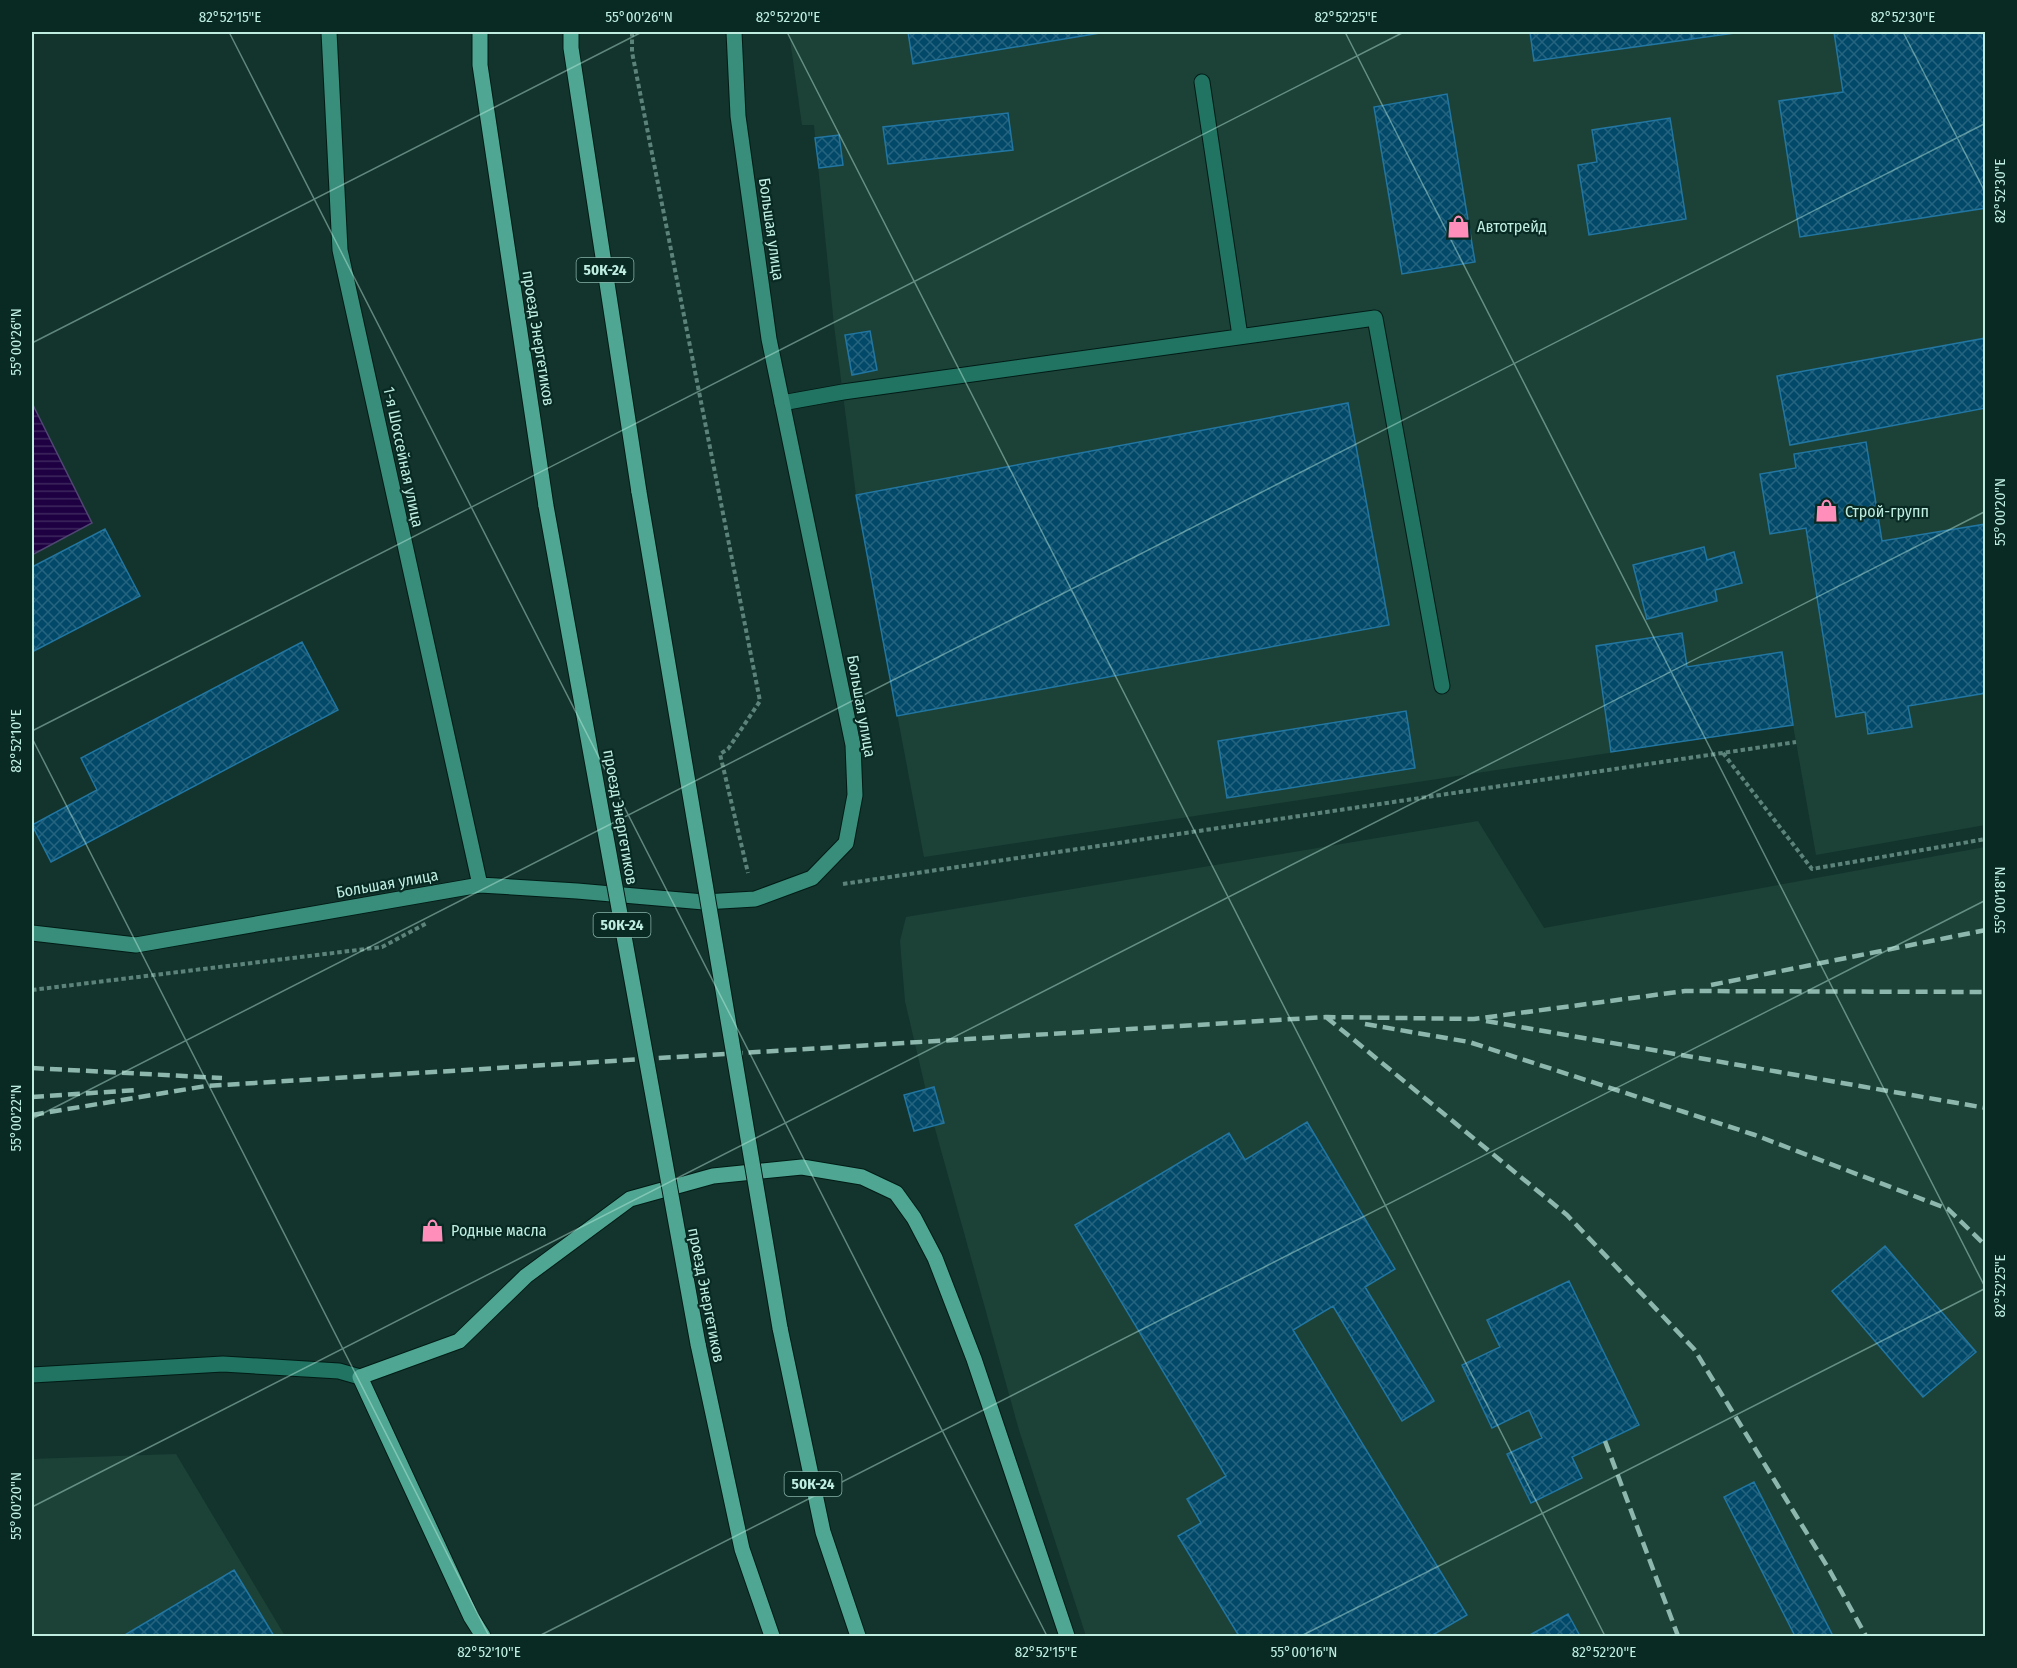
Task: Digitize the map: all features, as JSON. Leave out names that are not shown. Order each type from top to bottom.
[{"type":"main road","name":"1-я Шоссейная улица","points":[[329,32],[340,250],[480,885]]},
{"type":"main road","name":"проезд Энергетиков","points":[[480,32],[480,65],[546,506],[698,1344],[742,1548],[772,1636]]},
{"type":"main road","name":"50К-24","points":[[571,32],[571,48],[639,492],[780,1328],[823,1532],[858,1636]]},
{"type":"main road","name":"Большая улица","points":[[32,933],[136,945],[480,885],[704,902],[755,899],[812,878],[846,843],[855,795],[853,745],[769,339],[738,116],[734,32]]},
{"type":"main road","points":[[483,1636],[471,1617],[360,1377],[459,1341],[526,1276],[630,1199],[713,1176],[802,1167],[862,1177],[896,1193],[914,1218],[935,1257],[974,1359],[1067,1636]]},
{"type":"street","points":[[1202,82],[1240,336]]},
{"type":"street","points":[[782,403],[843,392],[1375,318],[1442,687]]},
{"type":"street","points":[[32,1375],[223,1364],[339,1371],[360,1377]]},
{"type":"path","points":[[632,32],[632,51],[760,701],[728,749],[720,754],[755,899]]},
{"type":"path","points":[[837,885],[1796,742]]},
{"type":"path","points":[[1722,753],[1812,869],[1986,839]]},
{"type":"path","points":[[32,990],[382,947],[422,927]]},
{"type":"shaded area","points":[[789,32],[1985,32],[1985,825],[1816,855],[1793,725],[924,857],[856,495],[834,325],[814,125],[802,125]]},
{"type":"shaded area","points":[[32,403],[92,523],[32,555]]},
{"type":"shaded area","points":[[1478,821],[1544,928],[1985,847],[1985,1636],[1086,1636],[1019,1430],[934,1125],[905,1001],[900,941],[906,917]]},
{"type":"shaded area","points":[[176,1454],[285,1636],[32,1636],[32,1459]]},
{"type":"building","points":[[908,32],[1106,32],[913,64]]},
{"type":"building","points":[[1530,32],[1691,32],[1692,39],[1534,61]]},
{"type":"building","points":[[1691,32],[1742,32],[1692,39]]},
{"type":"building","points":[[1834,32],[1986,32],[1986,208],[1800,237],[1779,101],[1843,92]]},
{"type":"building","points":[[1447,94],[1475,262],[1402,274],[1374,107]]},
{"type":"building","points":[[1008,113],[1013,150],[888,164],[883,127]]},
{"type":"building","points":[[1670,118],[1686,219],[1589,235],[1578,165],[1597,162],[1592,130]]},
{"type":"building","points":[[839,135],[843,165],[819,168],[815,138]]},
{"type":"building","points":[[870,331],[877,370],[852,375],[845,335]]},
{"type":"building","points":[[1986,338],[1986,408],[1790,445],[1777,376]]},
{"type":"building","points":[[1348,403],[1389,625],[897,716],[856,495]]},
{"type":"building","points":[[1866,442],[1882,541],[1986,524],[1986,693],[1908,706],[1912,727],[1868,734],[1865,712],[1836,717],[1806,528],[1770,534],[1760,474],[1796,468],[1794,454]]},
{"type":"building","points":[[105,529],[140,596],[32,652],[32,567]]},
{"type":"building","points":[[1704,547],[1707,560],[1734,552],[1742,583],[1715,590],[1717,601],[1647,619],[1633,565]]},
{"type":"building","points":[[1682,633],[1687,667],[1782,652],[1793,725],[1611,752],[1596,646]]},
{"type":"building","points":[[302,642],[338,710],[51,862],[32,825],[97,790],[81,758]]},
{"type":"building","points":[[1406,711],[1415,768],[1227,798],[1218,741]]},
{"type":"building","points":[[934,1087],[944,1123],[914,1131],[904,1095]]},
{"type":"building","points":[[1307,1122],[1395,1269],[1365,1287],[1434,1401],[1402,1421],[1333,1306],[1293,1330],[1467,1615],[1431,1636],[1239,1636],[1178,1536],[1201,1523],[1187,1499],[1226,1476],[1075,1225],[1229,1133],[1245,1160]]},
{"type":"building","points":[[1885,1246],[1976,1352],[1923,1397],[1832,1291]]},
{"type":"building","points":[[1569,1281],[1639,1425],[1572,1457],[1582,1478],[1531,1503],[1507,1454],[1542,1438],[1529,1410],[1492,1428],[1462,1365],[1500,1347],[1487,1320]]},
{"type":"building","points":[[1754,1482],[1833,1636],[1795,1636],[1724,1497]]},
{"type":"building","points":[[234,1570],[274,1636],[123,1636]]},
{"type":"building","points":[[1568,1614],[1580,1636],[1528,1636]]},
{"type":"railway","points":[[1711,985],[1986,930]]},
{"type":"railway","points":[[32,1115],[206,1086],[1326,1017],[1474,1019],[1685,991],[1986,992]]},
{"type":"railway","points":[[1326,1017],[1567,1215],[1694,1349],[1830,1571],[1866,1636]]},
{"type":"railway","points":[[1486,1021],[1986,1108]]},
{"type":"railway","points":[[1365,1024],[1469,1042],[1755,1135],[1948,1209],[1986,1246]]},
{"type":"railway","points":[[32,1068],[222,1078]]},
{"type":"railway","points":[[32,1097],[137,1090]]},
{"type":"railway","points":[[1605,1441],[1678,1636]]},
{"type":"place","name":"Автотрейд","points":[[1459,226]]},
{"type":"place","name":"Строй-групп","points":[[1827,511]]},
{"type":"place","name":"Родные масла","points":[[433,1230]]}]
